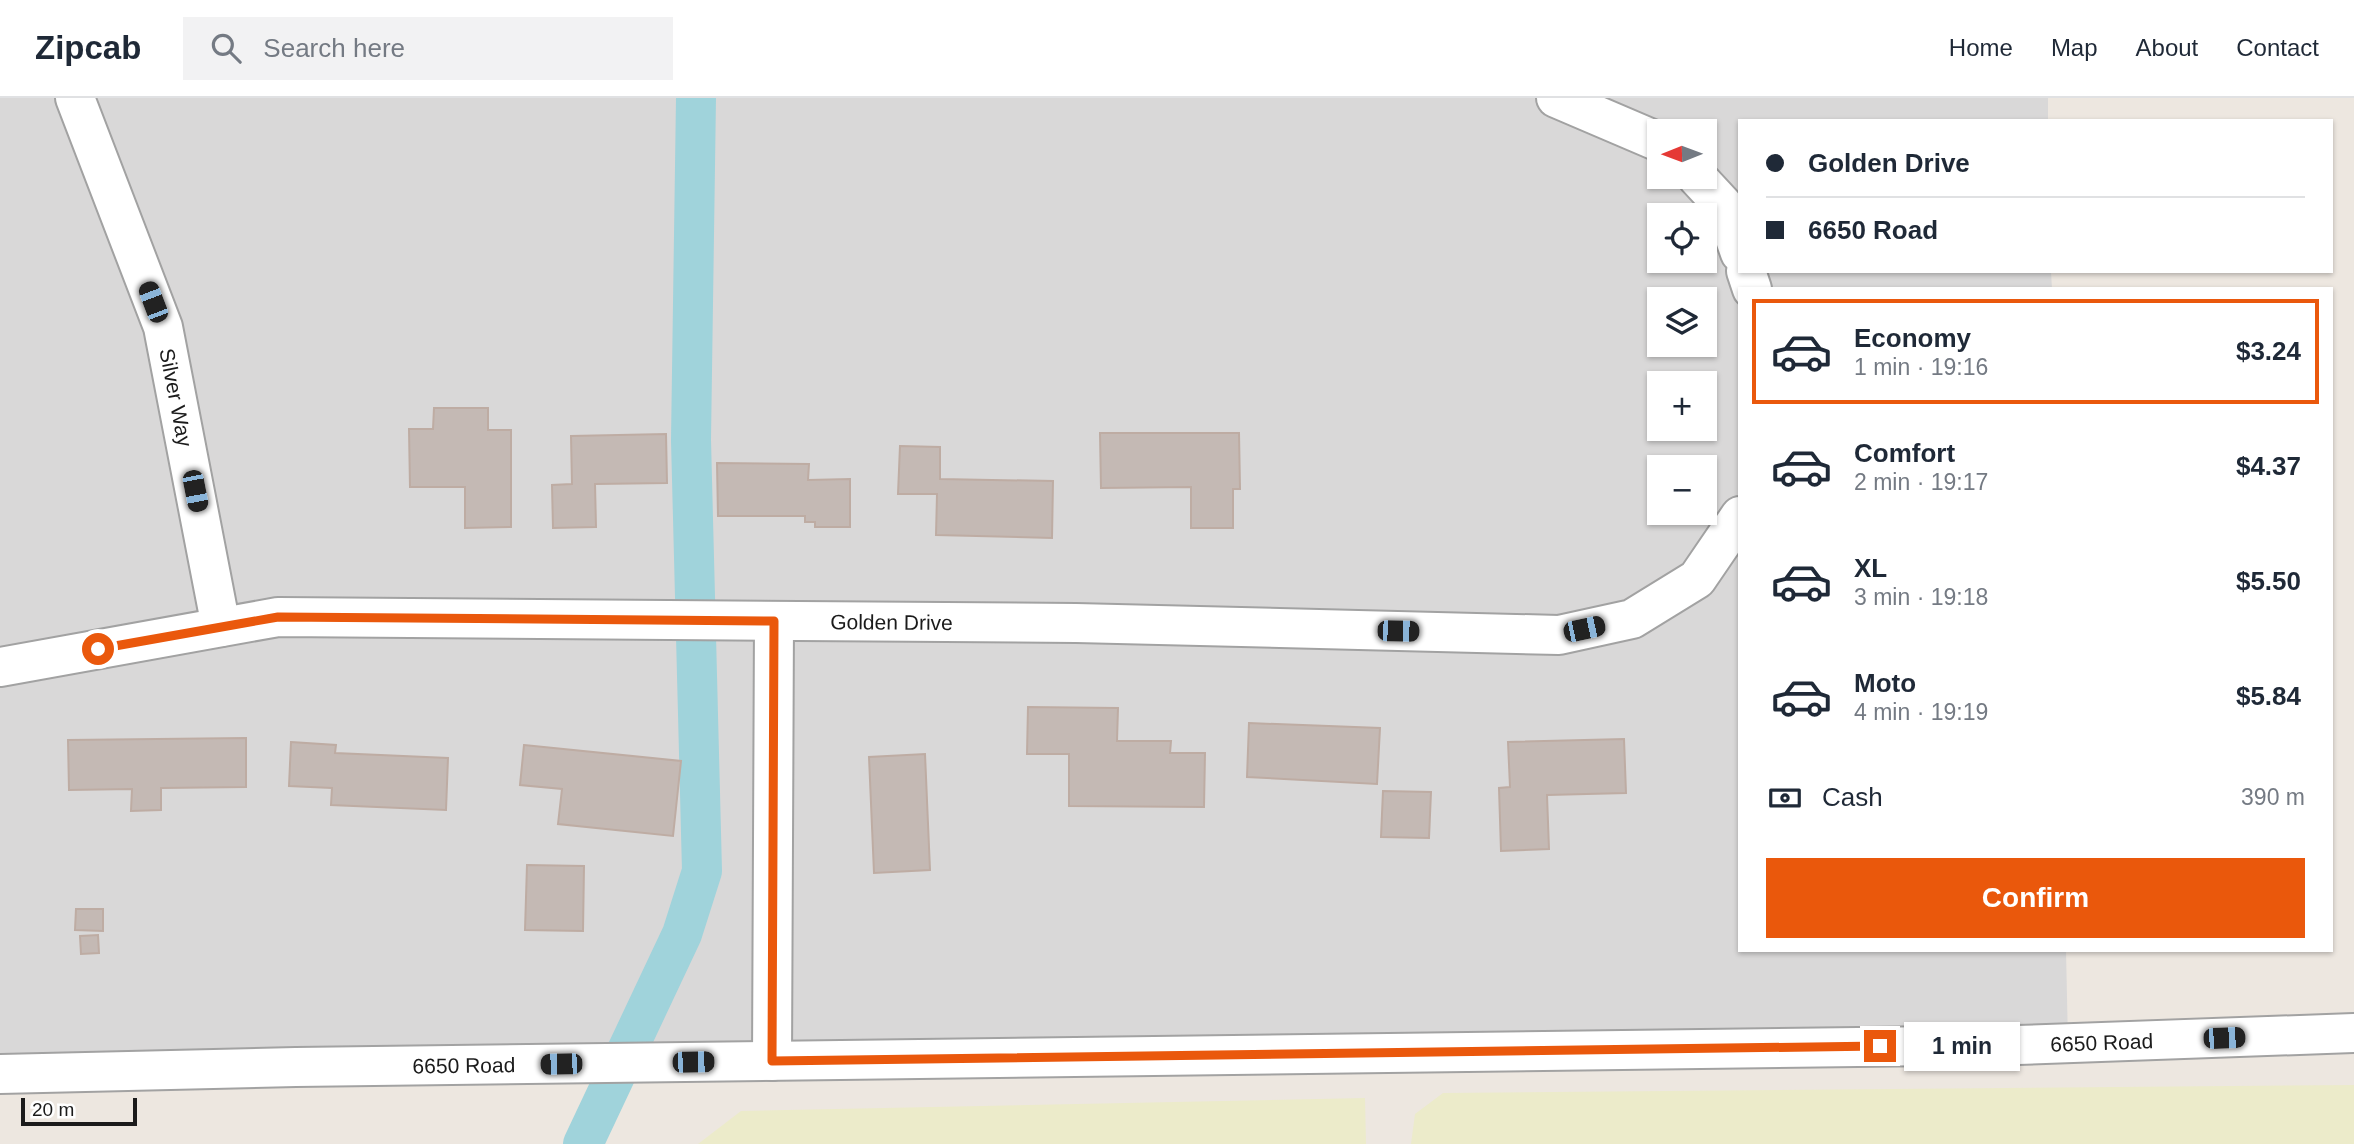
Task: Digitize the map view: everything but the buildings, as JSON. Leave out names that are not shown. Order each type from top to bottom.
[{"type":"street","name":"Silver Way","points":[[75,98],[163,327],[221,627]]},
{"type":"street","points":[[1556,98],[1647,137]]},
{"type":"street","points":[[1708,189],[1723,205],[1738,247]]},
{"type":"street","name":"Golden Drive","points":[[0,667],[278,617],[1076,623],[1559,635],[1632,619],[1697,579],[1738,519]]},
{"type":"street","points":[[772,1061],[774,621]]},
{"type":"street","name":"6650 Road","points":[[0,1074],[296,1067],[2018,1045],[2354,1033]]},
{"type":"shaded area","points":[[0,98],[2048,98],[2048,119],[1738,119],[1738,273],[2051,273],[2052,287],[1738,287],[1738,952],[2066,952],[2068,1043],[0,1074]]},
{"type":"green space","points":[[2354,1085],[2354,1144],[1411,1144],[1415,1114],[1443,1093]]},
{"type":"green space","points":[[1365,1098],[1366,1144],[698,1144],[741,1111]]},
{"type":"waterway","points":[[583,1144],[682,934],[702,871],[691,440],[696,98]]},
{"type":"route","points":[[98,649],[278,617],[774,621],[772,1061],[1880,1046]]}]
